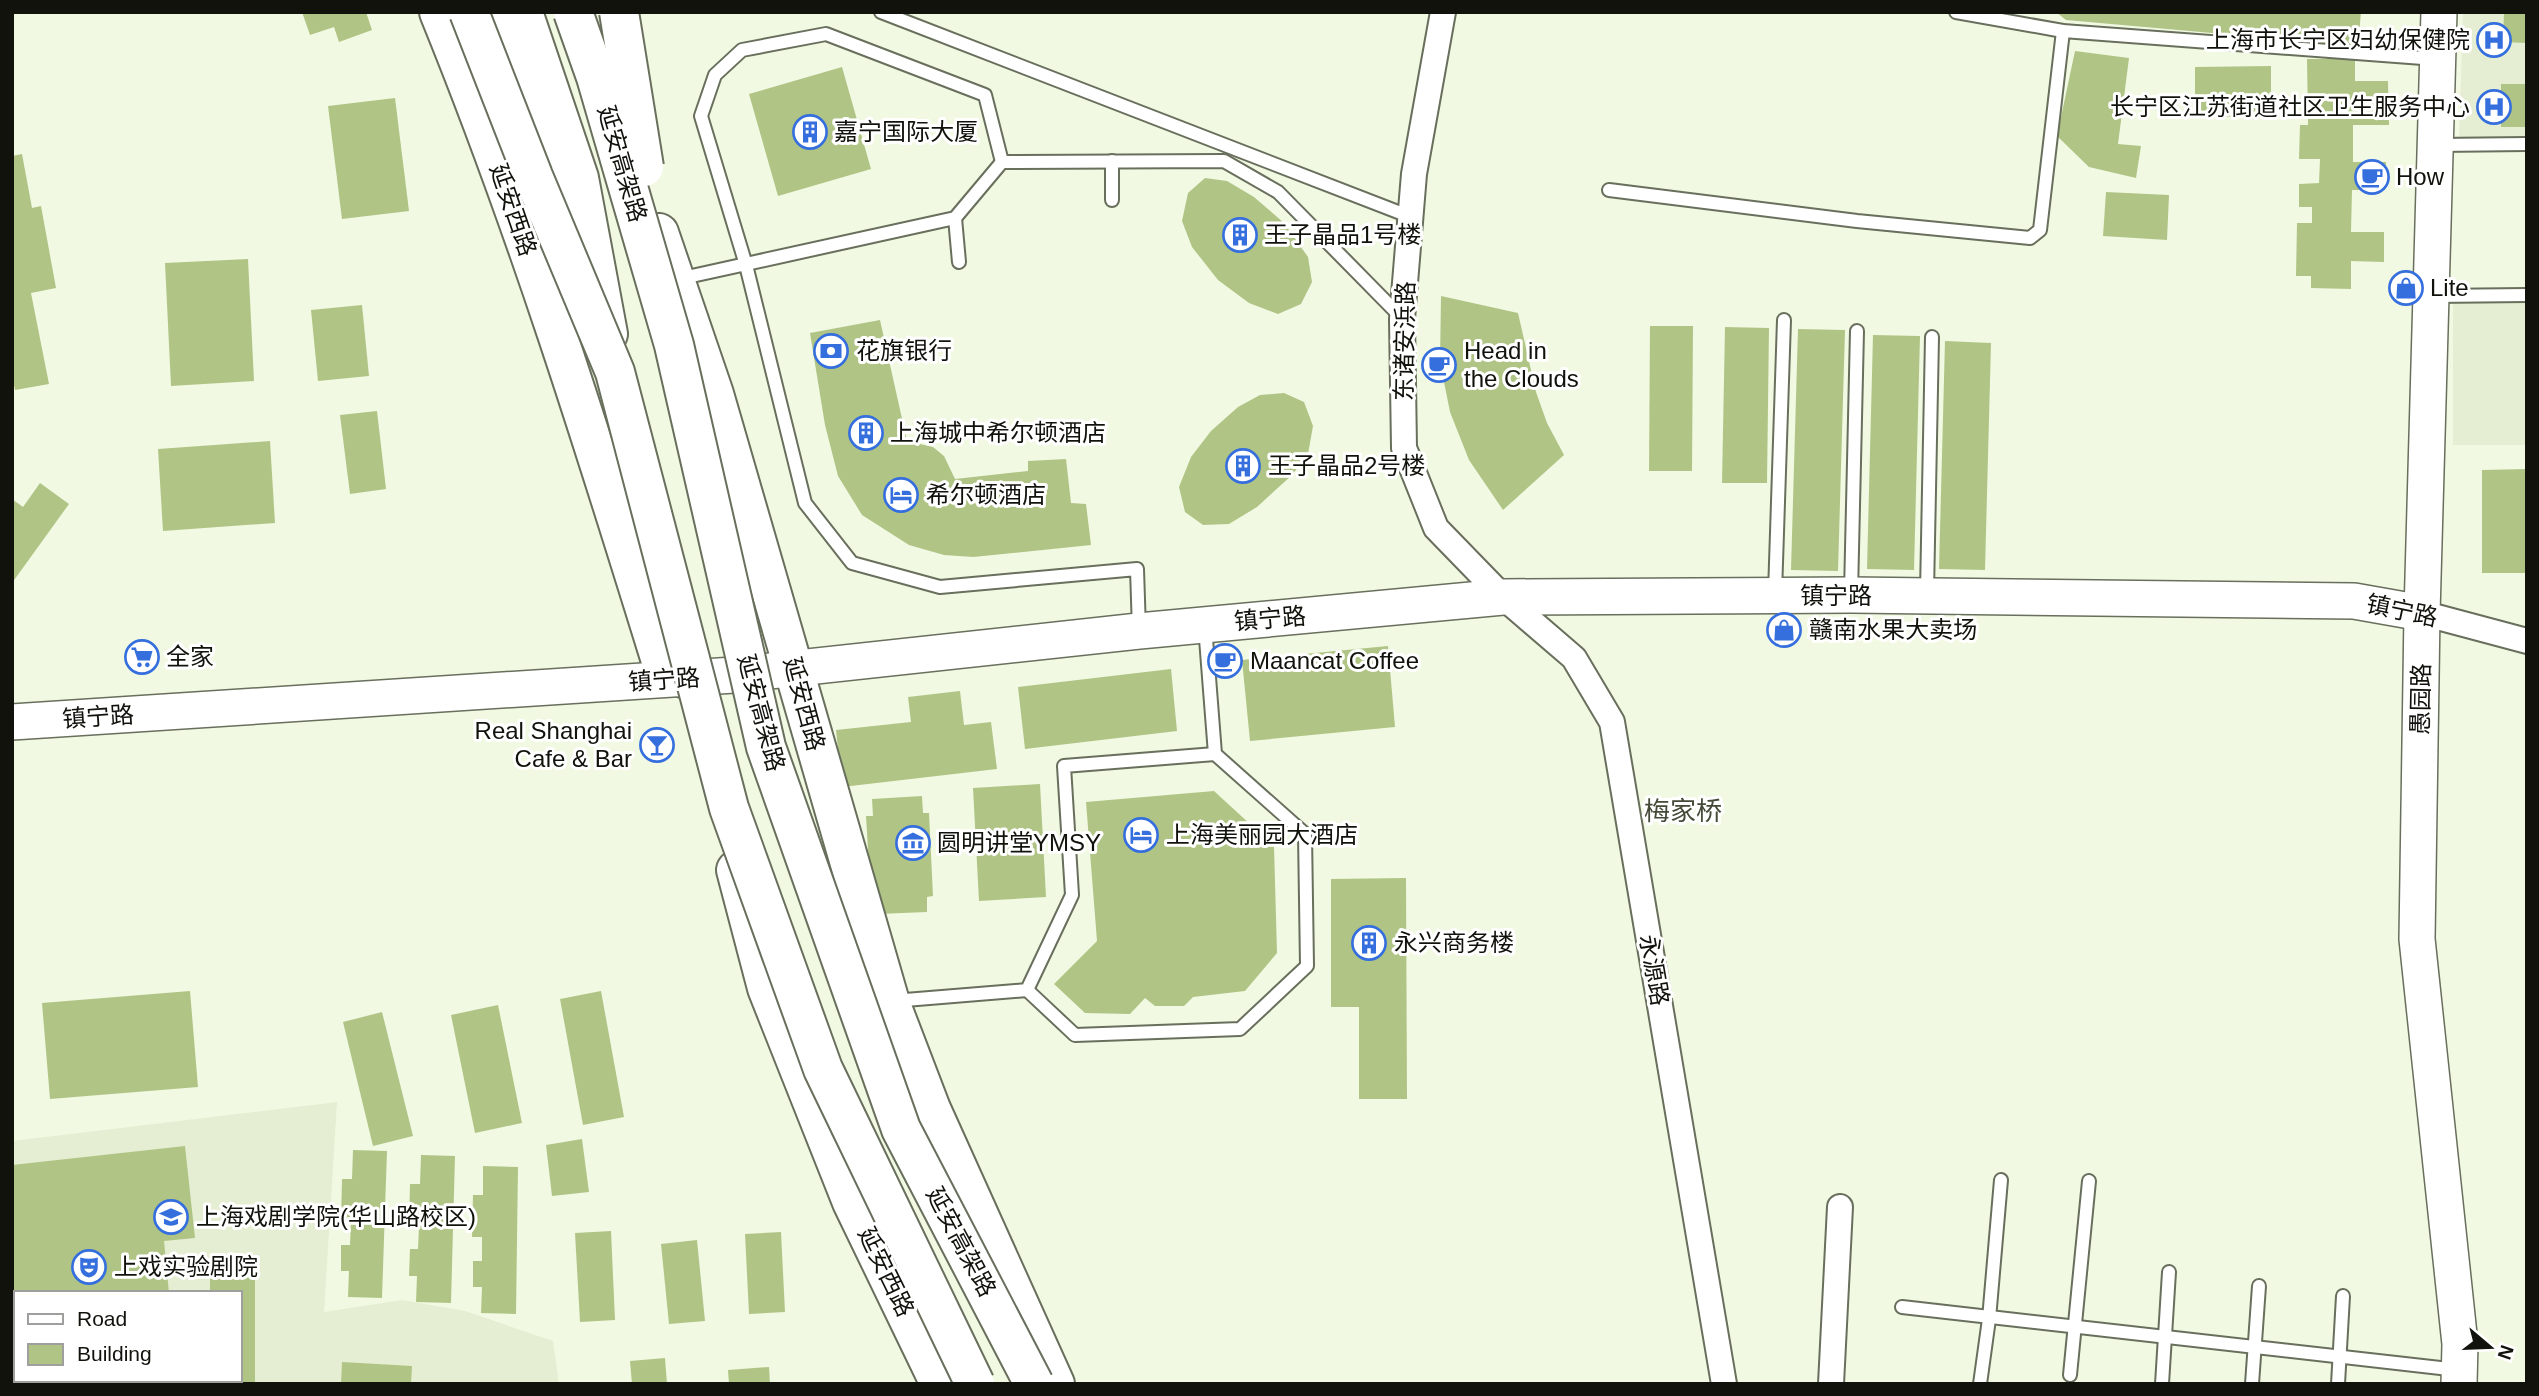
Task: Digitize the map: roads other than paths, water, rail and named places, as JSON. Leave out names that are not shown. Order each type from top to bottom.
[{"type":"main road","points":[[481,12],[451,16],[533,176],[615,372]]},
{"type":"main road","name":"延安西路","points":[[498,12],[583,260],[686,679],[766,988],[852,1202],[940,1384]]},
{"type":"main road","name":"延安高架路","points":[[523,12],[579,178],[615,372],[729,808],[823,1069],[975,1384]]},
{"type":"main road","name":"延安高架路","points":[[573,12],[596,77],[674,345],[766,747],[901,1129],[1034,1384]]},
{"type":"main road","name":"延安西路","points":[[585,12],[714,394],[890,1002],[931,1109],[1055,1384]]},
{"type":"main road","points":[[619,12],[674,345]]},
{"type":"main road","name":"延安西路","points":[[451,16],[473,95],[587,419],[660,658],[686,679]]},
{"type":"street","name":"东诸安浜路","points":[[1443,12],[1414,174],[1402,319],[1404,448],[1436,528],[1503,597]]},
{"type":"street","name":"愚园路","points":[[2439,12],[2422,613],[2417,939],[2460,1377]]},
{"type":"street","name":"镇宁路","points":[[12,722],[686,679],[1139,631],[1503,597],[1850,595],[2354,601],[2422,613],[2527,641]]},
{"type":"street","name":"永源路","points":[[1503,597],[1574,658],[1612,722],[1724,1384]]},
{"type":"street","points":[[1831,1384],[1840,1207]]},
{"type":"lane","points":[[881,12],[1411,217]]},
{"type":"lane","points":[[1956,12],[2063,31],[2438,59]]},
{"type":"lane","points":[[1609,190],[1857,221],[2030,238],[2040,230],[2063,31]]},
{"type":"lane","points":[[1002,162],[985,95],[826,34],[742,50],[715,75],[701,116],[746,265],[805,503],[852,563],[940,587],[1137,569],[1139,631]]},
{"type":"lane","points":[[2437,145],[2527,144]]},
{"type":"lane","points":[[675,280],[955,218],[1002,162],[1224,161],[1278,192],[1402,319]]},
{"type":"lane","points":[[1112,162],[1112,200]]},
{"type":"lane","points":[[955,218],[959,262]]},
{"type":"lane","points":[[2433,296],[2527,295]]},
{"type":"lane","points":[[1775,596],[1784,320]]},
{"type":"lane","points":[[1850,595],[1857,331]]},
{"type":"lane","points":[[1927,597],[1932,337]]},
{"type":"lane","points":[[890,1002],[1027,990],[1075,1035],[1240,1029],[1307,966],[1305,834],[1215,754],[1205,625]]},
{"type":"lane","points":[[1027,990],[1072,895],[1064,766],[1215,754]]},
{"type":"lane","points":[[1980,1384],[1989,1319],[2001,1180]]},
{"type":"lane","points":[[2070,1375],[2089,1181]]},
{"type":"lane","points":[[2162,1384],[2169,1272]]},
{"type":"lane","points":[[2252,1384],[2259,1286]]},
{"type":"lane","points":[[2338,1384],[2343,1296]]},
{"type":"lane","points":[[1902,1307],[2340,1357],[2460,1377]]},
{"type":"place","name":"上海市长宁区妇幼保健院","points":[[2494,40]]},
{"type":"place","name":"长宁区江苏街道社区卫生服务中心","points":[[2494,107]]},
{"type":"place","name":"嘉宁国际大厦","points":[[810,132]]},
{"type":"place","name":"How","points":[[2372,177]]},
{"type":"place","name":"王子晶品1号楼","points":[[1240,235]]},
{"type":"place","name":"Lite","points":[[2406,288]]},
{"type":"place","name":"花旗银行","points":[[831,351]]},
{"type":"place","name":"Head in the Clouds","points":[[1439,365]]},
{"type":"place","name":"上海城中希尔顿酒店","points":[[866,433]]},
{"type":"place","name":"王子晶品2号楼","points":[[1243,466]]},
{"type":"place","name":"希尔顿酒店","points":[[901,495]]},
{"type":"place","name":"赣南水果大卖场","points":[[1784,630]]},
{"type":"place","name":"全家","points":[[142,657]]},
{"type":"place","name":"Maancat Coffee","points":[[1225,661]]},
{"type":"place","name":"Real Shanghai Cafe & Bar","points":[[657,745]]},
{"type":"place","name":"上海美丽园大酒店","points":[[1141,835]]},
{"type":"place","name":"圆明讲堂YMSY","points":[[913,843]]},
{"type":"place","name":"永兴商务楼","points":[[1369,943]]},
{"type":"place","name":"上海戏剧学院(华山路校区)","points":[[171,1217]]},
{"type":"place","name":"上戏实验剧院","points":[[89,1267]]},
{"type":"district","name":"梅家桥","points":[[1683,811]]}]
